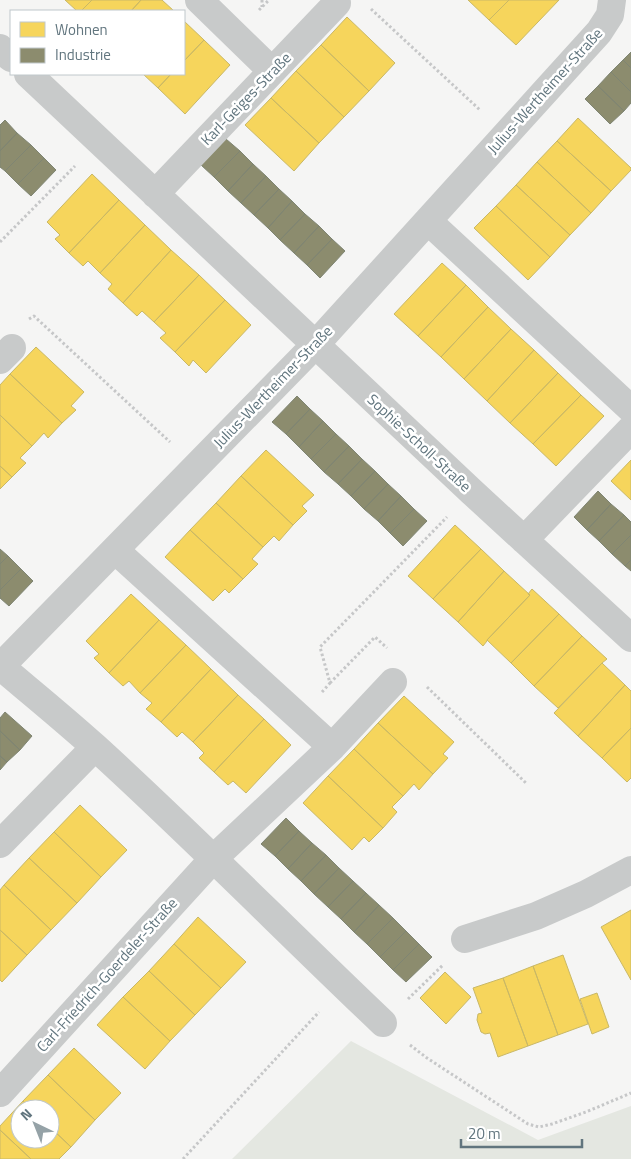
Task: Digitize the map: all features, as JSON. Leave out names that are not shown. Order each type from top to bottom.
[{"type":"street","points":[[199,0],[272,71]]},
{"type":"street","name":"Julius-Wertheimer-Straße","points":[[0,666],[315,345],[599,32],[610,15],[612,0]]},
{"type":"street","name":"Karl-Geiges-Straße","points":[[155,194],[337,3]]},
{"type":"street","points":[[0,48],[10,57]]},
{"type":"street","points":[[29,75],[315,345]]},
{"type":"street","points":[[428,221],[631,409]]},
{"type":"street","name":"Sophie-Scholl-Straße","points":[[315,345],[631,638]]},
{"type":"street","points":[[524,540],[631,429]]},
{"type":"street","points":[[115,550],[332,746]]},
{"type":"street","points":[[0,666],[95,747],[214,858],[383,1023]]},
{"type":"street","points":[[214,858],[332,746],[393,682]]},
{"type":"street","points":[[0,844],[95,747]]},
{"type":"street","name":"Carl-Friedrich-Goerdeler-Straße","points":[[0,1092],[214,858]]},
{"type":"street","points":[[465,939],[536,916],[586,894],[631,870]]},
{"type":"path","points":[[262,0],[262,8]]},
{"type":"path","points":[[369,7],[506,135]]},
{"type":"path","points":[[0,242],[99,141]]},
{"type":"path","points":[[28,320],[34,316],[197,466]]},
{"type":"path","points":[[299,716],[330,683],[320,647],[472,492]]},
{"type":"path","points":[[393,682],[407,668],[527,784]]},
{"type":"path","points":[[465,939],[440,968],[383,1023],[427,1058],[528,1124],[539,1127],[552,1124],[631,1093]]},
{"type":"path","points":[[183,1159],[344,986]]},
{"type":"shaded area","points":[[351,1041],[538,1140],[631,1106],[631,1159],[232,1159]]},
{"type":"building: Wohnen","points":[[65,0],[92,0],[82,10],[76,10]]},
{"type":"building: Wohnen","points":[[92,0],[141,0],[132,10],[82,10]]},
{"type":"building: Wohnen","points":[[141,0],[162,0],[173,10],[132,10]]},
{"type":"building: Wohnen","points":[[468,0],[509,0],[489,20]]},
{"type":"building: Wohnen","points":[[509,0],[559,0],[516,45],[489,20]]},
{"type":"building: Wohnen","points":[[347,17],[395,63],[369,91],[321,45]]},
{"type":"building: Wohnen","points":[[185,22],[204,40],[185,60]]},
{"type":"building: Wohnen","points":[[204,40],[230,65],[185,114],[158,88],[170,75],[185,75],[185,60]]},
{"type":"building: Wohnen","points":[[321,45],[369,91],[344,117],[296,71]]},
{"type":"building: Wohnen","points":[[296,71],[344,117],[319,143],[271,98]]},
{"type":"building: Wohnen","points":[[144,75],[170,75],[158,88]]},
{"type":"building: Wohnen","points":[[271,98],[319,143],[294,171],[245,125]]},
{"type":"building: Wohnen","points":[[578,118],[631,168],[611,191],[557,141]]},
{"type":"building: Wohnen","points":[[557,141],[611,191],[591,213],[537,162]]},
{"type":"building: Wohnen","points":[[537,162],[591,213],[570,235],[516,185]]},
{"type":"building: Wohnen","points":[[92,174],[119,200],[69,253],[55,239],[60,235],[47,222]]},
{"type":"building: Wohnen","points":[[516,185],[570,235],[550,257],[496,206]]},
{"type":"building: Wohnen","points":[[119,200],[145,225],[100,273],[88,261],[83,266],[69,253]]},
{"type":"building: Wohnen","points":[[496,206],[550,257],[528,280],[474,228]]},
{"type":"building: Wohnen","points":[[145,225],[171,250],[123,303],[108,289],[112,284],[100,273]]},
{"type":"building: Wohnen","points":[[171,250],[199,275],[154,322],[142,311],[137,316],[123,303]]},
{"type":"building: Wohnen","points":[[442,263],[466,285],[418,336],[394,314]]},
{"type":"building: Wohnen","points":[[199,275],[225,300],[175,352],[160,338],[166,333],[154,322]]},
{"type":"building: Wohnen","points":[[466,285],[488,307],[441,357],[418,336]]},
{"type":"building: Wohnen","points":[[225,300],[251,325],[206,373],[193,360],[189,366],[175,352]]},
{"type":"building: Wohnen","points":[[488,307],[511,329],[464,379],[441,357]]},
{"type":"building: Wohnen","points":[[511,329],[534,350],[487,401],[464,379]]},
{"type":"building: Wohnen","points":[[36,347],[84,392],[71,406],[76,410],[62,423],[10,374]]},
{"type":"building: Wohnen","points":[[534,350],[558,373],[510,423],[487,401]]},
{"type":"building: Wohnen","points":[[558,373],[581,395],[533,444],[510,423]]},
{"type":"building: Wohnen","points":[[10,374],[62,423],[48,438],[44,433],[32,446],[0,415],[0,385]]},
{"type":"building: Wohnen","points":[[581,395],[604,416],[556,466],[533,444]]},
{"type":"building: Wohnen","points":[[0,415],[32,446],[20,458],[26,463],[12,477],[0,466]]},
{"type":"building: Wohnen","points":[[266,450],[314,495],[302,506],[307,511],[293,525],[241,476]]},
{"type":"building: Wohnen","points":[[631,460],[631,500],[611,481]]},
{"type":"building: Wohnen","points":[[0,466],[12,477],[0,489]]},
{"type":"building: Wohnen","points":[[241,476],[293,525],[279,541],[274,536],[263,547],[216,503]]},
{"type":"building: Wohnen","points":[[216,503],[263,547],[252,559],[258,564],[243,579],[190,530]]},
{"type":"building: Wohnen","points":[[455,525],[481,549],[433,599],[408,576]]},
{"type":"building: Wohnen","points":[[190,530],[243,579],[229,593],[225,589],[213,601],[165,557]]},
{"type":"building: Wohnen","points":[[481,549],[504,571],[458,622],[433,599]]},
{"type":"building: Wohnen","points":[[504,571],[530,595],[483,646],[458,622]]},
{"type":"building: Wohnen","points":[[532,589],[559,614],[511,663],[487,640],[530,595],[528,594]]},
{"type":"building: Wohnen","points":[[131,594],[159,620],[109,673],[94,658],[99,654],[86,641]]},
{"type":"building: Wohnen","points":[[559,614],[582,636],[534,686],[511,663]]},
{"type":"building: Wohnen","points":[[159,620],[186,645],[140,693],[129,681],[123,686],[109,673]]},
{"type":"building: Wohnen","points":[[582,636],[607,659],[558,708],[534,686]]},
{"type":"building: Wohnen","points":[[186,645],[211,669],[161,722],[146,709],[152,703],[140,693]]},
{"type":"building: Wohnen","points":[[602,663],[625,685],[578,736],[554,713]]},
{"type":"building: Wohnen","points":[[211,669],[238,695],[193,742],[182,732],[177,737],[161,722]]},
{"type":"building: Wohnen","points":[[625,685],[631,691],[631,728],[602,758],[578,736]]},
{"type":"building: Wohnen","points":[[238,695],[264,719],[214,772],[199,758],[204,753],[193,742]]},
{"type":"building: Wohnen","points":[[404,696],[454,742],[443,754],[448,758],[433,774],[378,723]]},
{"type":"building: Wohnen","points":[[264,719],[291,745],[246,793],[233,781],[228,785],[214,772]]},
{"type":"building: Wohnen","points":[[378,723],[433,774],[419,790],[414,784],[403,796],[354,749]]},
{"type":"building: Wohnen","points":[[631,728],[631,778],[627,782],[602,758]]},
{"type":"building: Wohnen","points":[[354,749],[403,796],[392,807],[397,812],[383,828],[328,776]]},
{"type":"building: Wohnen","points":[[328,776],[383,828],[369,842],[364,837],[352,850],[303,803]]},
{"type":"building: Wohnen","points":[[80,805],[127,850],[101,877],[54,832]]},
{"type":"building: Wohnen","points":[[54,832],[101,877],[77,903],[29,858]]},
{"type":"building: Wohnen","points":[[29,858],[77,903],[51,930],[4,885]]},
{"type":"building: Wohnen","points":[[4,885],[51,930],[27,955],[0,930],[0,890]]},
{"type":"building: Wohnen","points":[[631,910],[631,980],[601,927]]},
{"type":"building: Wohnen","points":[[198,917],[246,962],[221,988],[174,944]]},
{"type":"building: Wohnen","points":[[0,930],[27,955],[2,982],[0,980]]},
{"type":"building: Wohnen","points":[[174,944],[221,988],[195,1015],[149,971]]},
{"type":"building: Wohnen","points":[[563,955],[588,1024],[558,1035],[533,966]]},
{"type":"building: Wohnen","points":[[533,966],[558,1035],[528,1046],[503,978]]},
{"type":"building: Wohnen","points":[[149,971],[195,1015],[170,1041],[123,997]]},
{"type":"building: Wohnen","points":[[445,972],[471,997],[446,1024],[420,998]]},
{"type":"building: Wohnen","points":[[503,978],[528,1046],[498,1057],[490,1033],[485,1034],[481,1032],[477,1020],[478,1014],[482,1013],[473,988]]},
{"type":"building: Wohnen","points":[[597,993],[609,1027],[592,1034],[580,999]]},
{"type":"building: Wohnen","points":[[123,997],[170,1041],[145,1069],[97,1025]]},
{"type":"building: Wohnen","points":[[74,1048],[121,1093],[95,1120],[48,1075]]},
{"type":"building: Wohnen","points":[[48,1075],[95,1120],[71,1147],[60,1137],[60,1099],[25,1099]]},
{"type":"building: Wohnen","points":[[10,1115],[10,1139],[0,1130],[0,1126]]},
{"type":"building: Wohnen","points":[[0,1130],[10,1139],[10,1149],[20,1149],[31,1159],[0,1159]]},
{"type":"building: Wohnen","points":[[60,1137],[71,1147],[59,1159],[31,1159],[20,1149],[60,1149]]},
{"type":"building: Industrie","points":[[631,52],[631,68],[623,60]]},
{"type":"building: Industrie","points":[[623,60],[631,68],[631,92],[611,72]]},
{"type":"building: Industrie","points":[[611,72],[631,92],[631,103],[624,111],[598,86]]},
{"type":"building: Industrie","points":[[598,86],[624,111],[610,124],[585,99]]},
{"type":"building: Industrie","points":[[5,120],[17,133],[0,151],[0,125]]},
{"type":"building: Industrie","points":[[17,133],[31,145],[5,171],[0,167],[0,151]]},
{"type":"building: Industrie","points":[[226,139],[240,151],[214,177],[201,165]]},
{"type":"building: Industrie","points":[[31,145],[44,158],[18,184],[5,171]]},
{"type":"building: Industrie","points":[[240,151],[253,164],[228,191],[214,177]]},
{"type":"building: Industrie","points":[[44,158],[56,170],[31,196],[18,184]]},
{"type":"building: Industrie","points":[[253,164],[266,176],[241,203],[228,191]]},
{"type":"building: Industrie","points":[[266,176],[279,189],[254,215],[241,203]]},
{"type":"building: Industrie","points":[[279,189],[292,201],[268,228],[254,215]]},
{"type":"building: Industrie","points":[[292,201],[305,214],[280,240],[268,228]]},
{"type":"building: Industrie","points":[[305,214],[319,226],[294,253],[280,240]]},
{"type":"building: Industrie","points":[[319,226],[332,239],[307,265],[294,253]]},
{"type":"building: Industrie","points":[[332,239],[345,251],[320,278],[307,265]]},
{"type":"building: Industrie","points":[[297,396],[310,409],[286,434],[272,422]]},
{"type":"building: Industrie","points":[[310,409],[323,421],[299,447],[286,434]]},
{"type":"building: Industrie","points":[[323,421],[336,434],[311,459],[299,447]]},
{"type":"building: Industrie","points":[[336,434],[349,446],[324,472],[311,459]]},
{"type":"building: Industrie","points":[[349,446],[362,459],[338,484],[324,472]]},
{"type":"building: Industrie","points":[[362,459],[375,471],[351,496],[338,484]]},
{"type":"building: Industrie","points":[[375,471],[388,484],[364,509],[351,496]]},
{"type":"building: Industrie","points":[[388,484],[401,496],[378,521],[364,509]]},
{"type":"building: Industrie","points":[[598,491],[611,504],[587,530],[574,517]]},
{"type":"building: Industrie","points":[[401,496],[414,509],[390,533],[378,521]]},
{"type":"building: Industrie","points":[[611,504],[624,515],[599,541],[587,530]]},
{"type":"building: Industrie","points":[[414,509],[427,521],[403,546],[390,533]]},
{"type":"building: Industrie","points":[[624,515],[631,522],[631,535],[612,554],[599,541]]},
{"type":"building: Industrie","points":[[631,535],[631,560],[625,566],[612,554]]},
{"type":"building: Industrie","points":[[0,549],[8,556],[0,564]]},
{"type":"building: Industrie","points":[[8,556],[21,569],[0,590],[0,564]]},
{"type":"building: Industrie","points":[[631,560],[631,571],[625,566]]},
{"type":"building: Industrie","points":[[21,569],[33,581],[9,606],[0,598],[0,590]]},
{"type":"building: Industrie","points":[[5,712],[32,736],[20,750],[0,731],[0,718]]},
{"type":"building: Industrie","points":[[0,731],[20,750],[7,762],[0,756]]},
{"type":"building: Industrie","points":[[0,756],[7,762],[0,770]]},
{"type":"building: Industrie","points":[[286,818],[299,831],[275,856],[261,844]]},
{"type":"building: Industrie","points":[[299,831],[312,843],[288,869],[275,856]]},
{"type":"building: Industrie","points":[[312,843],[326,855],[301,881],[288,869]]},
{"type":"building: Industrie","points":[[326,855],[339,868],[314,894],[301,881]]},
{"type":"building: Industrie","points":[[339,868],[353,881],[328,907],[314,894]]},
{"type":"building: Industrie","points":[[353,881],[366,893],[341,919],[328,907]]},
{"type":"building: Industrie","points":[[366,893],[379,905],[354,932],[341,919]]},
{"type":"building: Industrie","points":[[379,905],[393,918],[367,944],[354,932]]},
{"type":"building: Industrie","points":[[393,918],[406,931],[380,957],[367,944]]},
{"type":"building: Industrie","points":[[406,931],[419,944],[393,970],[380,957]]},
{"type":"building: Industrie","points":[[419,944],[432,957],[406,982],[393,970]]}]
